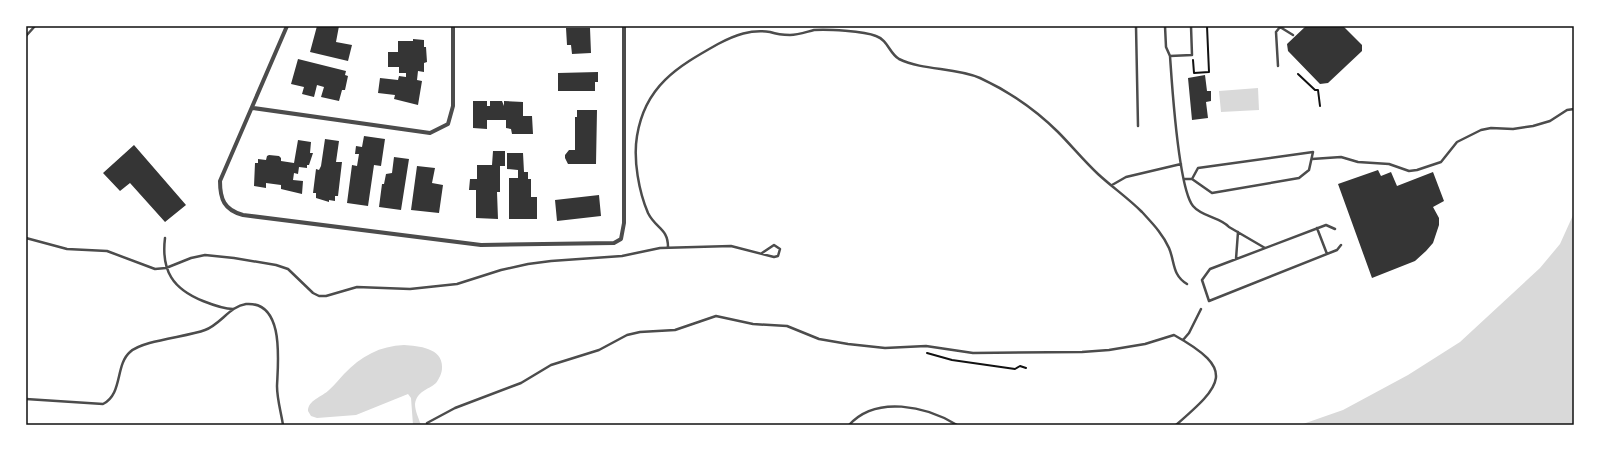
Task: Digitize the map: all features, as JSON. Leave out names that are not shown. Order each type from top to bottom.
[{"type":"street","points":[[287,26],[253,108],[220,181],[222,198],[227,206],[234,212],[481,245],[614,243],[621,239],[624,231],[624,26]]},
{"type":"street","points":[[253,108],[430,133],[440,129],[448,124],[452,106],[452,26]]},
{"type":"lane","points":[[26,36],[35,26]]},
{"type":"lane","points":[[1136,26],[1138,126]]},
{"type":"lane","points":[[1165,26],[1166,47],[1170,56],[1181,164],[1186,190],[1193,207],[1226,223],[1265,248]]},
{"type":"lane","points":[[1170,56],[1192,55],[1191,26]]},
{"type":"lane","points":[[1278,66],[1275,40],[1276,32],[1280,27],[1284,26]]},
{"type":"lane","points":[[1280,27],[1293,35]]},
{"type":"lane","points":[[668,248],[668,238],[665,232],[649,215],[639,177],[636,139],[643,113],[656,88],[667,76],[718,44],[747,32],[792,36],[820,30],[874,35],[884,41],[894,55],[900,59],[974,76],[991,83],[1035,111],[1056,130],[1096,173],[1139,209],[1158,230],[1168,248],[1176,273],[1180,280],[1187,284]]},
{"type":"lane","points":[[1312,159],[1341,157],[1358,162],[1389,164],[1409,171],[1417,170],[1441,162],[1457,142],[1481,130],[1491,128],[1513,129],[1533,126],[1550,121],[1567,110],[1574,109]]},
{"type":"lane","points":[[1184,179],[1192,179],[1212,193],[1299,178],[1309,170],[1313,152],[1198,168],[1192,179]]},
{"type":"lane","points":[[1112,185],[1126,177],[1142,172],[1181,164]]},
{"type":"lane","points":[[1335,230],[1326,225],[1210,270],[1202,280],[1209,301],[1337,250],[1341,245]]},
{"type":"lane","points":[[1317,228],[1327,254]]},
{"type":"lane","points":[[1236,259],[1238,232]]},
{"type":"lane","points":[[26,238],[67,249],[107,251],[155,269],[166,268],[182,261],[205,255],[276,265],[288,270],[313,293],[319,296],[326,296],[357,287],[410,289],[448,286],[466,283],[501,270],[538,262],[622,256],[652,249],[731,246],[774,257],[778,256],[780,249],[774,245],[762,253]]},
{"type":"lane","points":[[165,238],[166,268],[182,290],[195,298],[225,308],[234,309]]},
{"type":"lane","points":[[26,399],[103,404],[112,398],[125,358],[134,348],[201,332],[213,327],[234,309],[245,304],[258,306],[271,316],[274,323],[277,339],[277,387],[283,425]]},
{"type":"lane","points":[[225,308],[225,318]]},
{"type":"lane","points":[[1183,340],[1189,333],[1201,309]]},
{"type":"lane","points":[[427,422],[455,408],[521,383],[551,365],[599,350],[627,335],[640,332],[675,330],[716,316],[753,324],[787,326],[819,339],[848,344],[885,348],[926,346],[960,352],[984,354],[1082,352],[1136,346],[1169,335],[1174,335],[1183,340],[1210,361],[1216,371],[1217,378],[1205,399],[1176,425]]},
{"type":"lane","points":[[849,425],[868,411],[897,407],[928,412],[956,425]]},
{"type":"path","points":[[1192,55],[1194,73],[1209,72],[1207,26]]},
{"type":"path","points":[[1298,74],[1315,90],[1318,90],[1320,106]]},
{"type":"path","points":[[926,346],[927,353],[931,355],[1015,369],[1020,366],[1026,368]]},
{"type":"shaded area","points":[[1258,88],[1259,110],[1221,112],[1219,91]]},
{"type":"shaded area","points":[[1574,213],[1574,425],[1300,425],[1343,410],[1408,375],[1460,342],[1540,268],[1560,244]]},
{"type":"shaded area","points":[[404,345],[429,349],[439,356],[441,361],[442,368],[436,383],[420,393],[416,400],[416,409],[421,425],[413,425],[411,398],[408,394],[356,415],[317,418],[311,416],[308,411],[310,404],[331,388],[357,362],[371,353],[387,347]]},
{"type":"building","points":[[317,26],[339,26],[336,42],[352,45],[348,61],[310,52]]},
{"type":"building","points":[[1306,26],[1343,26],[1362,45],[1362,51],[1328,83],[1320,84],[1288,51],[1287,44]]},
{"type":"building","points":[[566,28],[590,28],[591,53],[572,54],[571,45],[567,45]]},
{"type":"building","points":[[413,39],[424,40],[424,47],[426,47],[427,62],[424,63],[424,72],[418,71],[417,80],[422,81],[418,105],[394,99],[395,95],[378,93],[380,78],[398,80],[399,76],[406,77],[406,73],[399,73],[399,67],[388,67],[388,52],[398,52],[398,41],[413,41]]},
{"type":"building","points":[[298,59],[346,71],[345,75],[348,76],[345,90],[342,90],[339,101],[321,97],[324,87],[317,85],[314,97],[302,94],[304,87],[291,84]]},
{"type":"building","points":[[598,72],[598,82],[595,82],[595,91],[558,91],[558,73]]},
{"type":"building","points":[[1205,75],[1207,91],[1211,91],[1211,101],[1206,102],[1208,118],[1192,120],[1188,78]]},
{"type":"building","points":[[473,101],[487,101],[487,106],[490,106],[490,101],[502,101],[504,106],[504,101],[523,102],[523,116],[532,116],[533,134],[512,134],[511,129],[506,128],[506,120],[487,120],[487,129],[473,128]]},
{"type":"building","points":[[577,110],[597,110],[596,164],[568,164],[565,158],[565,155],[569,150],[575,150],[575,117],[577,117]]},
{"type":"building","points":[[364,136],[385,139],[381,166],[374,165],[368,206],[347,203],[352,165],[357,166],[359,154],[355,154],[356,146],[362,147]]},
{"type":"building","points":[[325,139],[339,141],[336,162],[342,162],[338,196],[335,196],[335,201],[329,200],[329,202],[316,198],[316,193],[313,193],[316,169],[319,170],[321,166]]},
{"type":"building","points":[[298,140],[311,142],[310,153],[313,153],[307,168],[299,167],[298,174],[294,173],[293,180],[303,181],[302,194],[281,189],[281,185],[266,183],[266,188],[254,186],[255,163],[258,163],[258,159],[266,160],[267,156],[269,155],[279,156],[281,161],[294,163]]},
{"type":"building","points":[[134,145],[186,205],[165,222],[130,183],[120,191],[103,173]]},
{"type":"building","points":[[493,151],[505,151],[505,166],[500,166],[500,192],[497,192],[498,219],[476,218],[476,190],[469,190],[470,179],[477,179],[477,165],[492,165]]},
{"type":"building","points":[[507,153],[523,153],[524,172],[528,172],[528,179],[531,179],[531,197],[537,197],[537,219],[509,219],[509,178],[518,178],[518,170],[507,169]]},
{"type":"building","points":[[394,157],[409,159],[401,210],[379,207],[382,184],[384,184],[386,174],[392,173]]},
{"type":"building","points":[[417,166],[435,168],[432,183],[443,185],[439,213],[411,210]]},
{"type":"building","points":[[1378,170],[1381,176],[1391,172],[1397,186],[1433,172],[1444,201],[1433,207],[1439,218],[1439,225],[1433,243],[1426,251],[1415,261],[1372,278],[1338,184]]},
{"type":"building","points":[[599,195],[601,216],[557,221],[555,200]]}]
